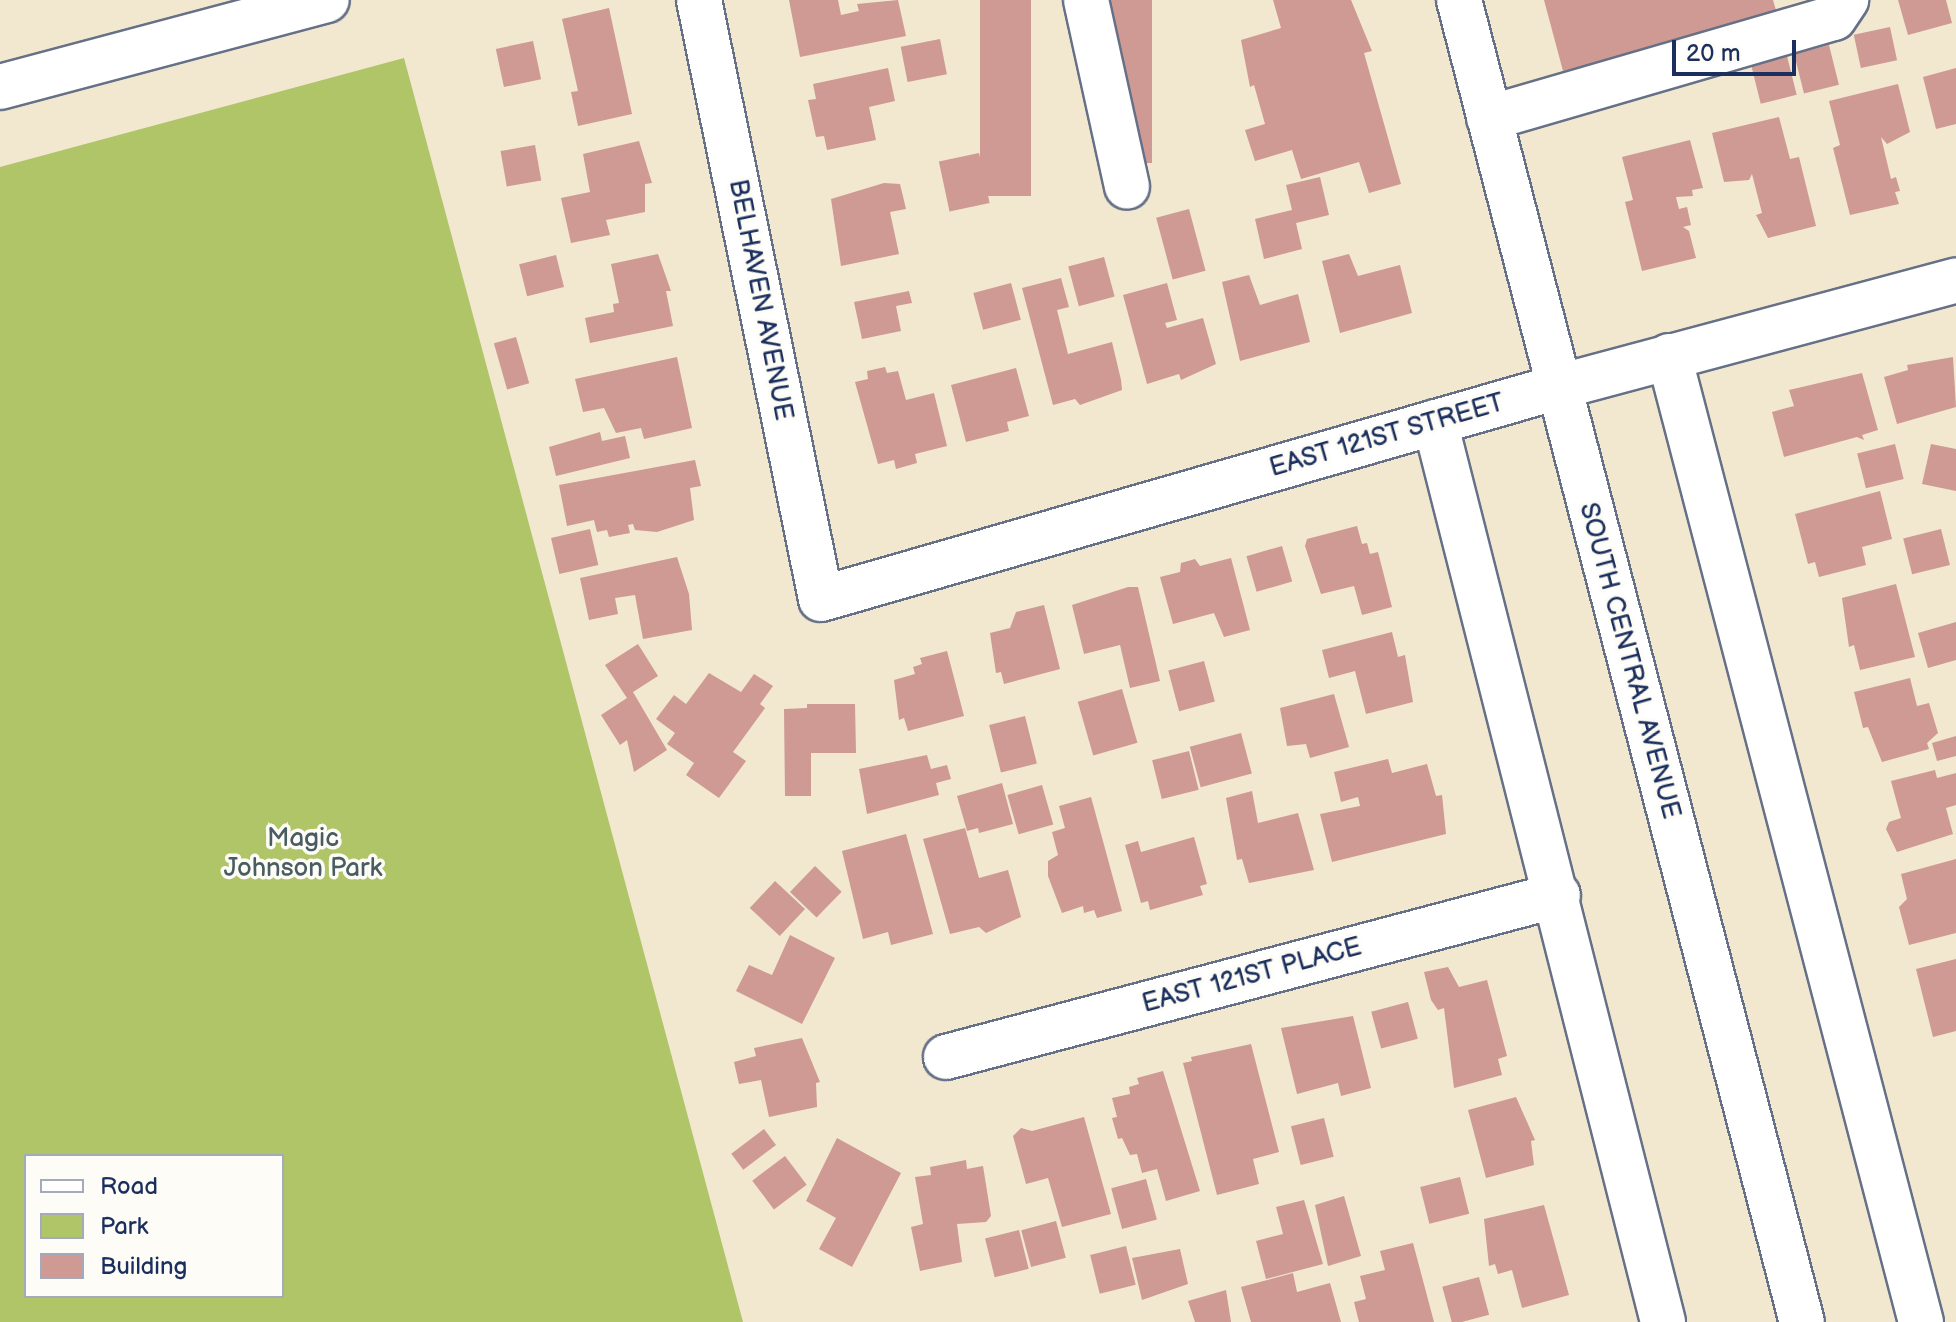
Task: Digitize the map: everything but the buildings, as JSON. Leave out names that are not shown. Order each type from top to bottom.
[{"type":"street","points":[[0,87],[327,0]]},
{"type":"street","name":"BELHAVEN AVENUE","points":[[699,0],[821,599]]},
{"type":"street","points":[[1086,0],[1127,187]]},
{"type":"street","name":"SOUTH CENTRAL AVENUE","points":[[1459,0],[1802,1322]]},
{"type":"street","points":[[1489,118],[1834,18],[1846,0]]},
{"type":"street","name":"EAST 121ST STREET","points":[[821,599],[1558,387],[1956,280]]},
{"type":"street","points":[[1669,356],[1921,1322]]},
{"type":"street","points":[[1435,422],[1558,895],[1663,1322]]},
{"type":"street","name":"EAST 121ST PLACE","points":[[946,1057],[1558,895]]},
{"type":"green space","name":"Magic Johnson Park","points":[[404,58],[743,1322],[0,1322],[0,167]]}]
